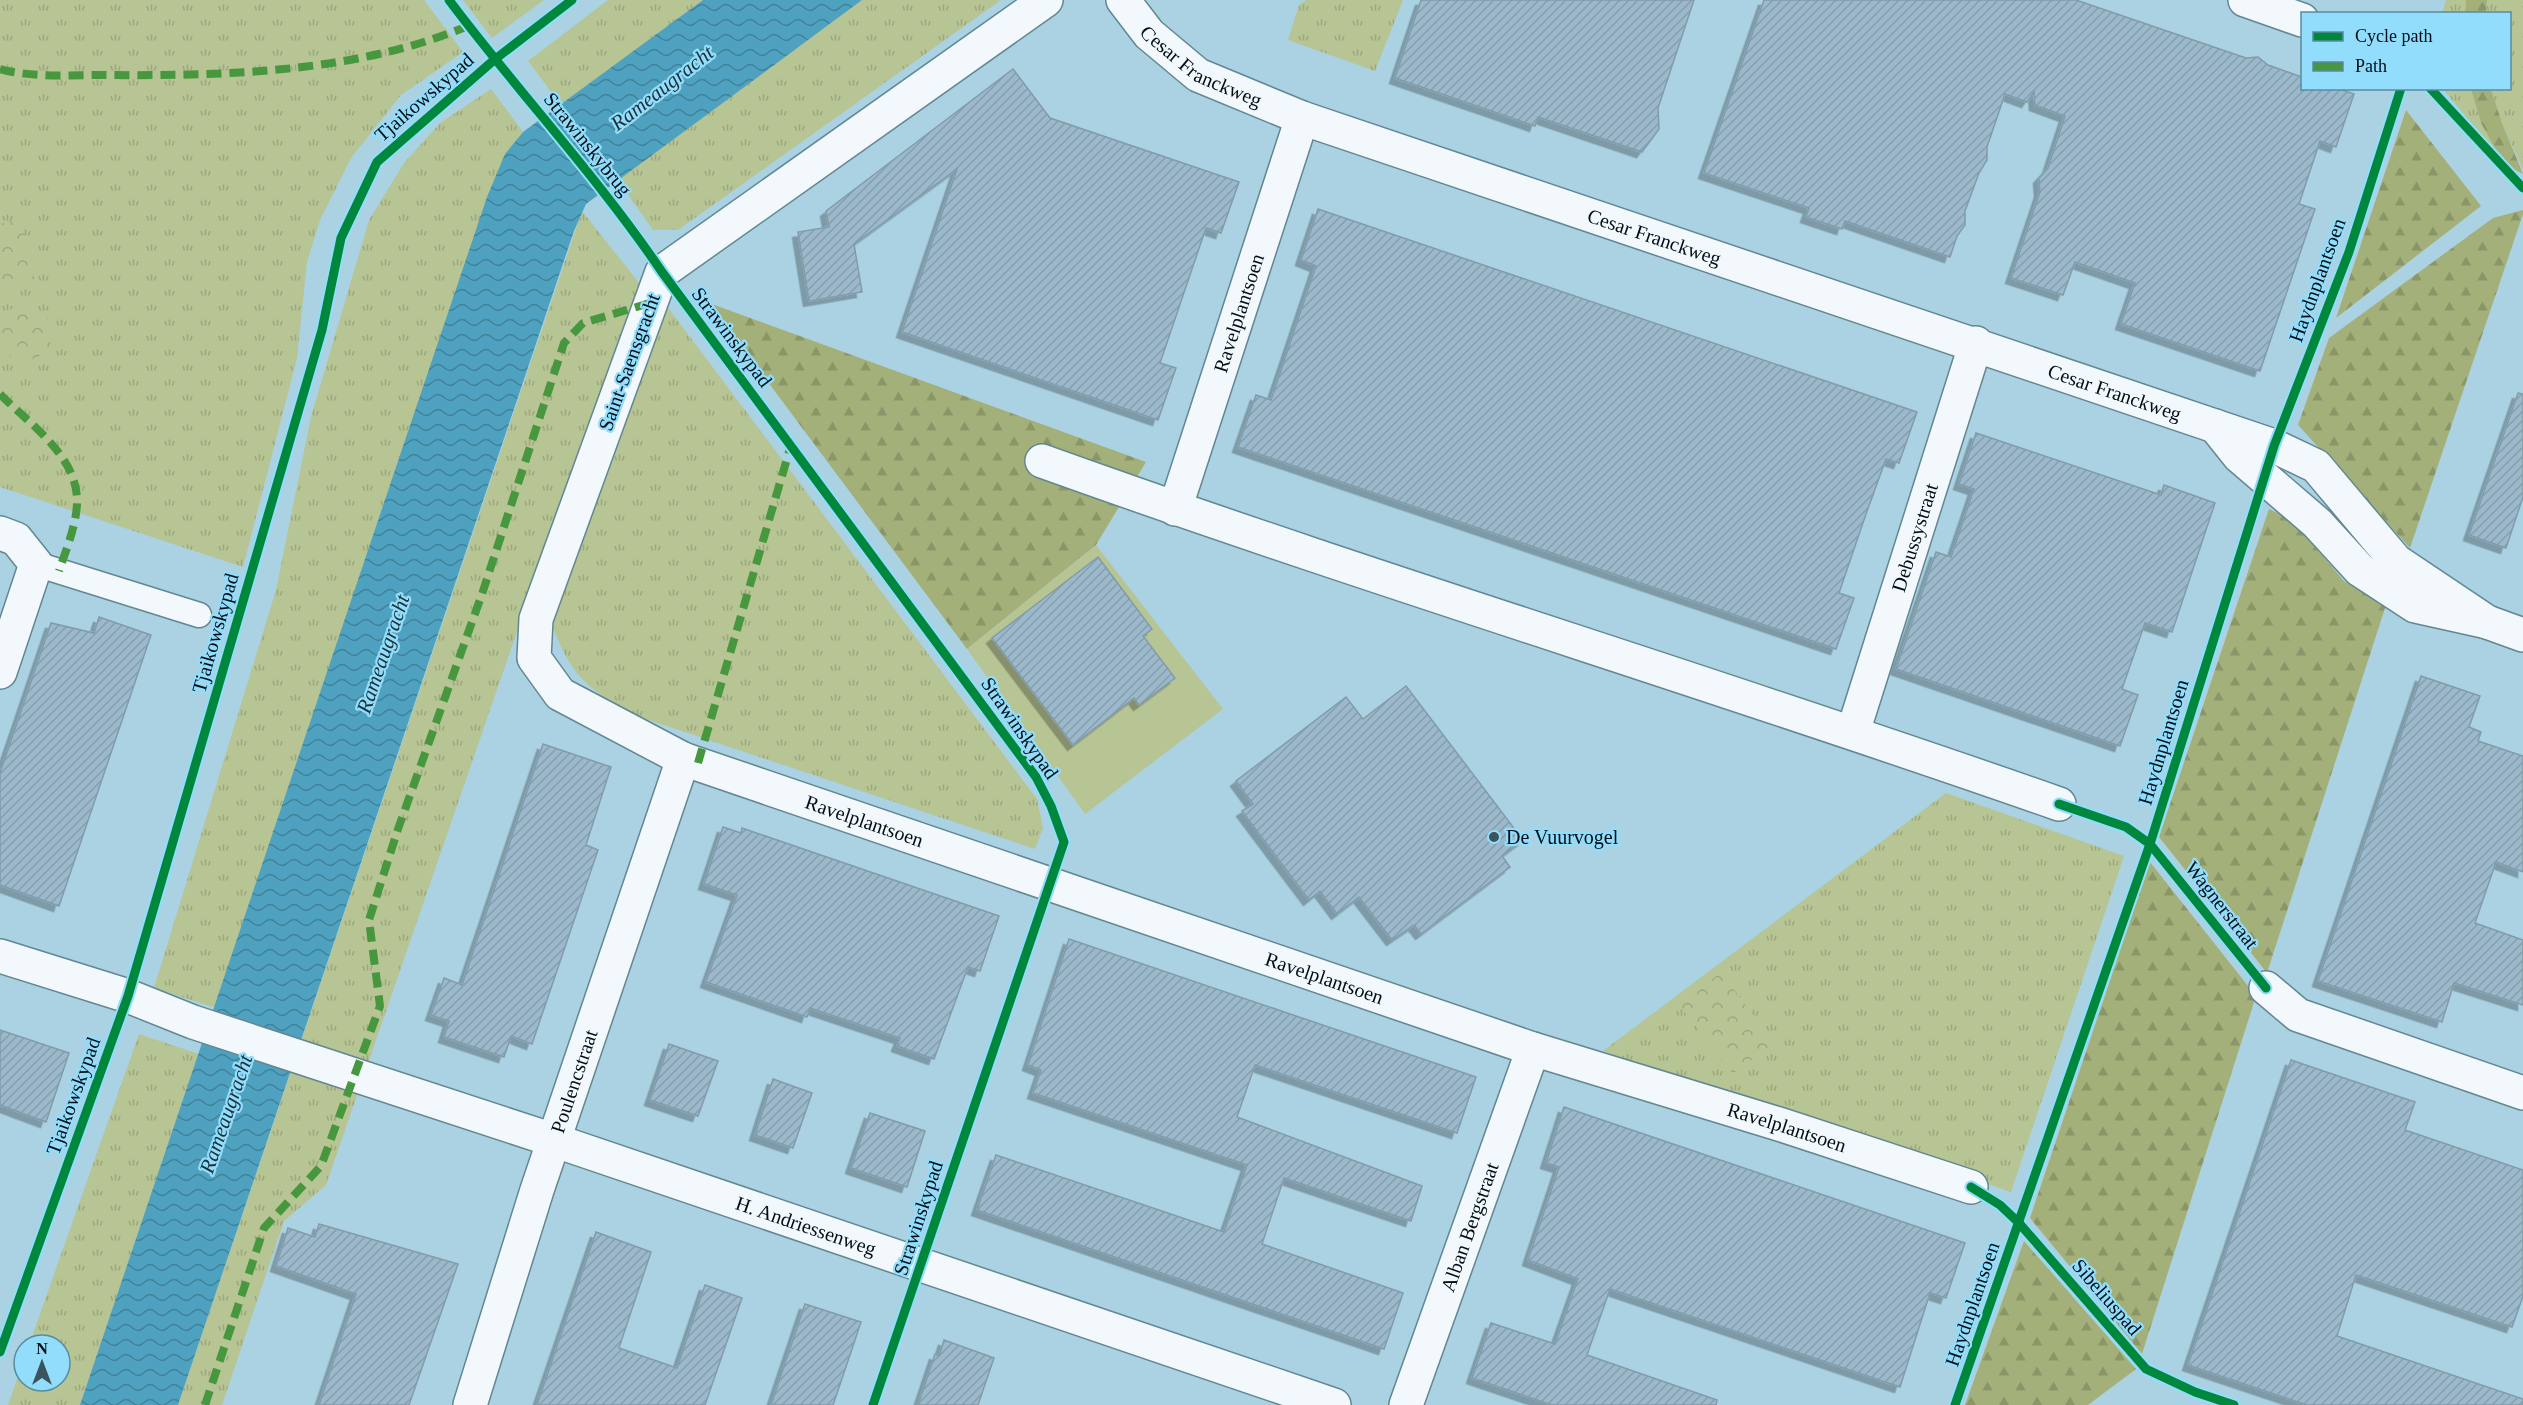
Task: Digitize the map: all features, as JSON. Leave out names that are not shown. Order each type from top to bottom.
[{"type":"street","name":"Saint-Saensgracht","points":[[683,759],[560,694],[534,658],[536,619],[662,272],[1046,0]]},
{"type":"street","name":"Cesar Franckweg","points":[[1123,0],[1149,34],[1198,75],[1302,118],[2214,425],[2239,456],[2317,523],[2360,570],[2415,606],[2487,622],[2523,635]]},
{"type":"street","points":[[2245,0],[2301,20]]},
{"type":"street","name":"Ravelplantsoen","points":[[1175,509],[1302,118]]},
{"type":"street","name":"Debussystraat","points":[[1853,732],[1976,344]]},
{"type":"street","points":[[1042,461],[1175,509],[1501,619],[1853,732],[2059,804]]},
{"type":"street","points":[[0,533],[16,538],[36,564],[0,672]]},
{"type":"street","name":"Ravelplantsoen","points":[[683,759],[1533,1049],[1782,1125],[1971,1187]]},
{"type":"street","name":"Poulencstraat","points":[[470,1405],[554,1140],[683,759]]},
{"type":"street","name":"H. Andriessenweg","points":[[0,956],[128,996],[194,1022],[554,1140],[1334,1405]]},
{"type":"street","points":[[2266,987],[2298,1015],[2523,1093]]},
{"type":"street","name":"Alban Bergstraat","points":[[1406,1405],[1533,1049]]},
{"type":"lane","points":[[36,564],[199,615]]},
{"type":"green space","points":[[0,0],[424,0],[463,52],[401,95],[351,158],[320,220],[307,262],[297,358],[243,567],[0,487]]},
{"type":"green space","points":[[463,0],[544,0],[492,38]]},
{"type":"green space","points":[[608,0],[703,0],[561,105],[528,61]]},
{"type":"green space","points":[[858,0],[1001,0],[678,230],[653,230],[618,180]]},
{"type":"green space","points":[[1306,0],[1403,0],[1375,71],[1288,40],[1299,5]]},
{"type":"green space","points":[[2446,0],[2466,0],[2465,12],[2443,12]]},
{"type":"green space","points":[[2466,0],[2487,0],[2486,12],[2465,12]]},
{"type":"green space","points":[[2487,0],[2523,0],[2523,170],[2502,123],[2491,90],[2511,90],[2511,12],[2486,12]]},
{"type":"green space","points":[[491,89],[523,132],[505,154],[216,1008],[154,988],[276,590],[311,417],[369,220],[404,163],[440,123]]},
{"type":"green space","points":[[2444,90],[2471,90],[2481,123],[2505,164]]},
{"type":"green space","points":[[2471,90],[2491,90],[2523,174],[2504,164],[2481,123]]},
{"type":"green space","points":[[2406,110],[2481,206],[2336,318]]},
{"type":"green space","points":[[2523,210],[2410,548],[2298,425],[2329,338],[2493,218]]},
{"type":"green space","points":[[582,211],[640,284],[326,1185],[284,1221],[222,1405],[178,1405]]},
{"type":"green space","points":[[21,218],[35,281],[0,290],[0,224]]},
{"type":"green space","points":[[29,303],[53,323],[49,352],[21,364],[0,349],[0,313]]},
{"type":"green space","points":[[709,303],[1146,462],[1096,545],[967,649]]},
{"type":"green space","points":[[666,305],[1037,799],[1043,828],[1035,849],[631,714],[591,687],[573,668],[552,625]]},
{"type":"green space","points":[[2269,509],[2291,519],[2344,581],[2386,605],[2267,973],[2159,837]]},
{"type":"green space","points":[[1096,545],[1223,709],[1085,814],[967,649]]},
{"type":"green space","points":[[1946,793],[2124,856],[2011,1192],[1603,1051]]},
{"type":"green space","points":[[2150,862],[2256,996],[2142,1354],[2030,1218]]},
{"type":"green space","points":[[1721,972],[1774,1043],[1733,1074],[1680,1006]]},
{"type":"green space","points":[[139,1034],[199,1054],[80,1405],[8,1405],[12,1393],[72,1393],[72,1333],[33,1333]]},
{"type":"green space","points":[[2024,1241],[2136,1369],[2088,1405],[1965,1405]]},
{"type":"water","name":"Rameaugracht","points":[[703,0],[862,0],[586,204],[574,231],[178,1405],[80,1405],[487,197],[505,154],[523,132]]},
{"type":"building","points":[[1421,0],[1694,0],[1658,108],[1659,129],[1642,152],[1538,117],[1535,126],[1395,78]]},
{"type":"building","points":[[1764,0],[2076,0],[2246,58],[2258,57],[2268,65],[2301,77],[2301,90],[2342,90],[2354,94],[2336,147],[2320,141],[2299,204],[2315,209],[2260,371],[2121,324],[2135,283],[2075,262],[2063,295],[2011,278],[2040,192],[2039,178],[2048,168],[2065,116],[2035,105],[2034,92],[2027,102],[2005,94],[1987,147],[1987,160],[1979,173],[1965,211],[1965,225],[1957,236],[1950,257],[1845,221],[1842,229],[1806,217],[1809,208],[1704,173]]},
{"type":"building","points":[[1013,69],[1050,118],[1239,182],[1221,233],[1206,228],[1160,363],[1176,368],[1158,420],[902,332],[957,169],[854,244],[862,292],[809,301],[798,232],[829,227],[826,211]]},
{"type":"building","points":[[1318,209],[1917,412],[1899,463],[1886,459],[1839,593],[1854,598],[1836,649],[1238,447],[1256,395],[1271,400],[1316,266],[1301,260]]},
{"type":"building","points":[[2518,393],[2523,394],[2523,497],[2506,548],[2469,535]]},
{"type":"building","points":[[1976,433],[2161,495],[2164,485],[2215,503],[2172,632],[2145,623],[2122,689],[2138,695],[2120,746],[1896,669],[1936,552],[1951,557],[1974,489],[1959,484]]},
{"type":"building","points":[[1098,557],[1152,629],[1143,636],[1175,678],[1139,705],[1134,698],[1073,745],[992,638]]},
{"type":"building","points":[[99,617],[151,635],[59,906],[0,885],[0,773],[51,623],[94,633]]},
{"type":"building","points":[[2421,676],[2480,696],[2469,727],[2481,732],[2478,741],[2523,756],[2523,872],[2496,862],[2475,923],[2523,940],[2523,1005],[2454,983],[2442,1022],[2318,981]]},
{"type":"building","points":[[1406,686],[1523,840],[1502,856],[1510,867],[1421,934],[1414,925],[1392,940],[1359,897],[1337,914],[1320,891],[1309,900],[1242,811],[1253,804],[1236,781],[1346,697],[1363,719]]},
{"type":"building","points":[[543,744],[611,767],[586,845],[598,850],[532,1044],[511,1036],[504,1057],[444,1037],[449,1021],[431,1015],[444,978],[462,985]]},
{"type":"building","points":[[723,827],[741,833],[742,828],[999,916],[980,971],[968,967],[934,1059],[897,1046],[900,1038],[810,1008],[807,1017],[706,982],[737,895],[704,884]]},
{"type":"building","points":[[1069,939],[1476,1077],[1457,1133],[1255,1065],[1237,1117],[1422,1186],[1411,1221],[1284,1178],[1262,1244],[1403,1293],[1384,1349],[977,1210],[996,1155],[1224,1232],[1247,1165],[1033,1093],[1041,1070],[1028,1065]]},
{"type":"building","points":[[0,1030],[69,1053],[46,1122],[0,1105]]},
{"type":"building","points":[[669,1044],[718,1061],[698,1116],[650,1100]]},
{"type":"building","points":[[2291,1060],[2415,1102],[2405,1130],[2523,1170],[2523,1296],[2512,1327],[2356,1275],[2337,1336],[2523,1399],[2523,1405],[2307,1405],[2188,1365]]},
{"type":"building","points":[[773,1079],[812,1093],[793,1148],[755,1135]]},
{"type":"building","points":[[1564,1107],[1965,1243],[1946,1298],[1930,1293],[1900,1387],[1610,1289],[1587,1355],[1717,1400],[1716,1405],[1552,1405],[1472,1378],[1491,1323],[1555,1344],[1578,1279],[1528,1260],[1559,1167],[1546,1163]]},
{"type":"building","points":[[870,1113],[925,1131],[907,1187],[851,1168]]},
{"type":"building","points":[[319,1224],[458,1264],[409,1405],[319,1405],[356,1294],[276,1266],[288,1228],[315,1237]]},
{"type":"building","points":[[596,1232],[651,1252],[619,1348],[677,1368],[705,1285],[742,1298],[705,1405],[537,1405]]},
{"type":"building","points":[[805,1304],[861,1322],[850,1355],[833,1405],[771,1405]]},
{"type":"building","points":[[944,1340],[994,1358],[978,1405],[918,1405],[935,1354],[939,1356]]},
{"type":"marked path","points":[[0,69],[26,74],[66,75],[196,74],[289,68],[380,54],[425,42],[468,26]]},
{"type":"marked path","points":[[205,1405],[264,1228],[321,1166],[380,1006],[369,920],[398,829],[482,594],[564,343],[583,323],[650,303]]},
{"type":"marked path","points":[[0,394],[50,442],[70,471],[77,504],[75,521],[59,571]]},
{"type":"marked path","points":[[698,763],[791,445]]},
{"type":"cycle path","name":"Strawinskybrug","points":[[449,0],[611,202],[1036,777],[1051,806],[1064,842],[873,1405]]},
{"type":"cycle path","name":"Tjaikowskypad","points":[[0,1352],[128,996],[322,330],[341,238],[377,162],[494,60],[572,0]]},
{"type":"cycle path","name":"Haydnplantsoen","points":[[1955,1405],[2150,844],[2274,446],[2349,252],[2400,90]]},
{"type":"cycle path","points":[[2432,90],[2523,188]]},
{"type":"cycle path","name":"Wagnerstraat","points":[[2059,804],[2126,827],[2150,844],[2266,988]]},
{"type":"cycle path","name":"Sibeliuspad","points":[[1971,1187],[2000,1205],[2019,1223],[2146,1369],[2195,1392],[2234,1405]]},
{"type":"place","name":"De Vuurvogel","points":[[1494,837]]}]
